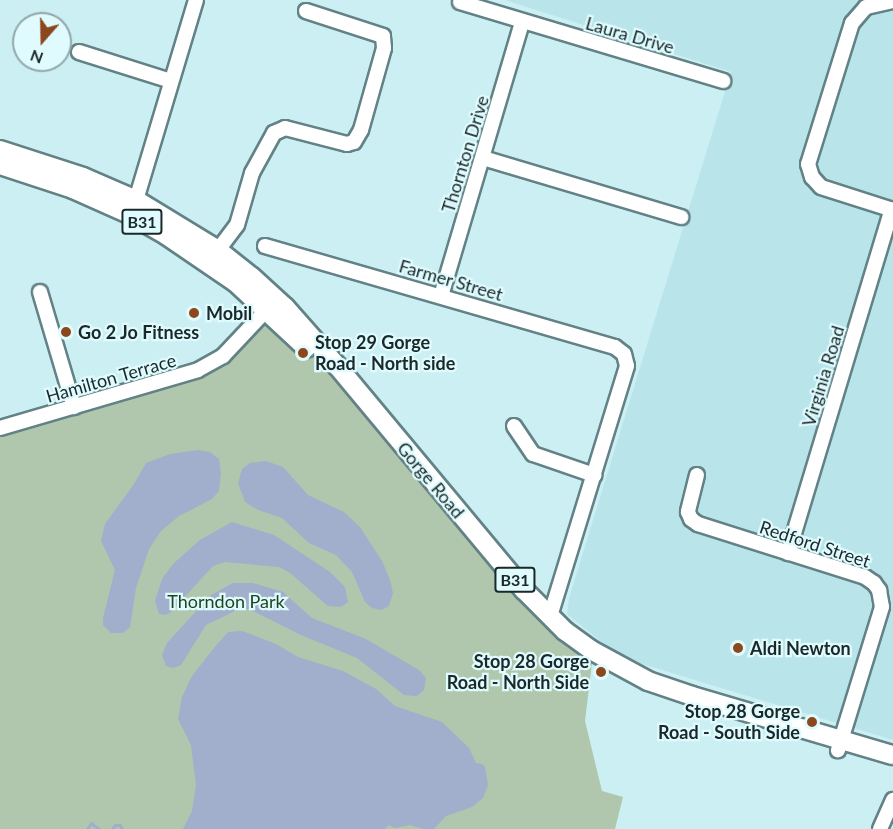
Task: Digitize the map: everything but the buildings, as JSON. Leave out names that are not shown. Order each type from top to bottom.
[{"type":"main road","name":"Gorge Road","points":[[0,150],[83,177],[136,200],[218,250],[338,367],[492,554],[550,616],[591,650],[648,681],[839,745],[893,766]]},
{"type":"main road","name":"Gorge Road","points":[[0,165],[73,189],[129,214],[271,304],[503,582],[557,637],[592,663],[651,692],[839,745],[893,755]]},
{"type":"street","points":[[136,200],[196,0]]},
{"type":"street","points":[[892,209],[828,190],[816,183],[808,164],[852,23],[866,7],[893,1]]},
{"type":"street","name":"Laura Drive","points":[[459,2],[723,81]]},
{"type":"street","points":[[218,250],[237,225],[252,173],[274,133],[285,128],[347,144],[358,138],[361,130],[384,48],[383,36],[306,10]]},
{"type":"street","name":"Thornton Drive","points":[[441,296],[522,22]]},
{"type":"street","points":[[79,52],[171,81]]},
{"type":"street","points":[[483,158],[681,217]]},
{"type":"street","name":"Virginia Road","points":[[788,553],[892,209]]},
{"type":"street","name":"Farmer Street","points":[[265,246],[615,347],[624,354],[627,366],[594,475]]},
{"type":"street","points":[[40,292],[74,407]]},
{"type":"street","name":"Hamilton Terrace","points":[[0,428],[204,368],[223,356],[271,304]]},
{"type":"street","points":[[514,426],[533,454],[594,475],[550,616]]},
{"type":"street","name":"Redford Street","points":[[697,475],[688,512],[691,519],[723,533],[874,583],[882,598],[879,616],[839,745]]},
{"type":"street","points":[[879,616],[893,610]]},
{"type":"street","points":[[880,829],[893,800]]},
{"type":"shaded area","points":[[505,0],[893,0],[893,740],[639,663],[605,645],[567,614],[569,598],[731,72]]},
{"type":"shaded area","points":[[198,450],[210,452],[219,459],[221,473],[219,491],[212,499],[179,516],[161,531],[149,549],[136,588],[130,627],[123,633],[111,633],[103,625],[115,570],[101,541],[105,524],[146,463],[170,454]]},
{"type":"shaded area","points":[[266,461],[283,467],[308,495],[344,512],[360,527],[382,561],[390,580],[393,593],[389,606],[381,610],[372,608],[365,602],[352,572],[336,555],[309,543],[282,518],[258,510],[245,502],[238,483],[242,469],[250,463]]},
{"type":"shaded area","points":[[232,522],[274,535],[330,572],[345,587],[348,602],[341,607],[328,606],[290,573],[279,567],[225,562],[213,566],[171,612],[166,615],[159,614],[155,601],[162,579],[173,564],[200,540]]},
{"type":"shaded area","points":[[233,583],[253,583],[283,592],[312,618],[366,639],[419,670],[426,678],[424,690],[417,696],[404,695],[357,658],[301,635],[249,609],[235,611],[206,625],[181,665],[173,668],[166,666],[162,655],[167,643],[211,595]]},
{"type":"shaded area","points":[[242,631],[276,644],[298,657],[343,671],[376,689],[395,706],[442,722],[469,748],[476,763],[485,767],[488,785],[483,798],[472,807],[446,816],[434,829],[423,829],[410,825],[395,828],[389,825],[385,829],[183,829],[192,811],[196,785],[191,745],[178,719],[182,697],[192,676],[228,632]]},
{"type":"green space","name":"Thorndon Park","points":[[267,310],[325,367],[525,606],[550,631],[592,663],[585,721],[602,791],[623,797],[615,829],[0,829],[0,428],[198,370]]},
{"type":"waterway","points":[[87,829],[91,823],[99,829]]},
{"type":"waterway","points":[[112,829],[115,825],[120,825],[122,829]]},
{"type":"place","name":"Mobil","points":[[194,313]]},
{"type":"place","name":"Go 2 Jo Fitness","points":[[66,332]]},
{"type":"place","name":"Stop 29 Gorge Road - North side","points":[[303,353]]},
{"type":"place","name":"Aldi Newton","points":[[738,648]]},
{"type":"place","name":"Stop 28 Gorge Road - North Side","points":[[601,672]]},
{"type":"place","name":"Stop 28 Gorge Road - South Side","points":[[812,722]]}]
